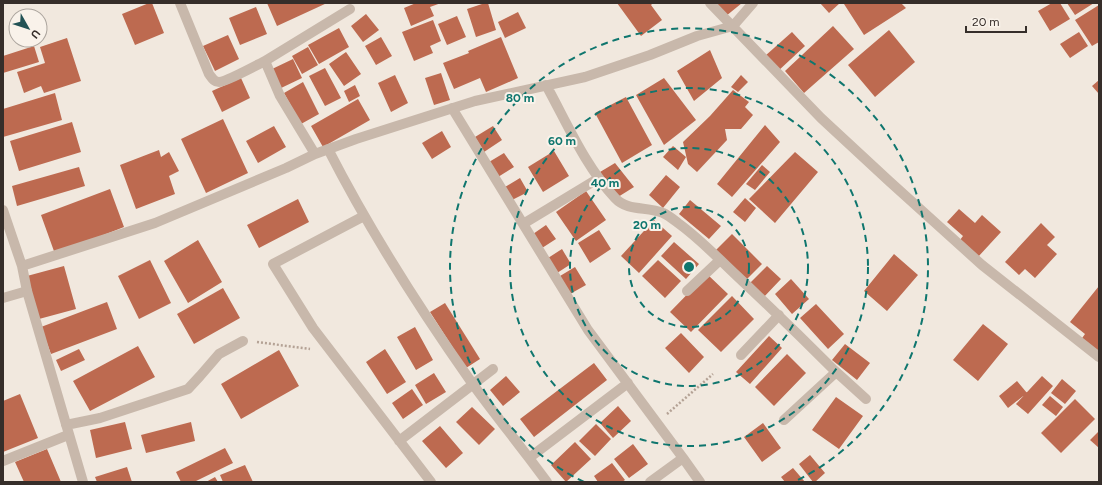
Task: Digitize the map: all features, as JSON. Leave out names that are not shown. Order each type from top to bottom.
[{"type":"street","points":[[180,3],[210,74],[213,80],[219,82],[265,61],[350,9]]},
{"type":"street","points":[[710,3],[821,118],[889,181],[982,264],[1099,358]]},
{"type":"street","points":[[733,26],[753,3]]},
{"type":"street","points":[[22,266],[155,224],[328,149],[475,101],[585,77],[650,55],[697,36],[733,26],[758,3]]},
{"type":"street","points":[[265,61],[280,96],[315,154]]},
{"type":"street","points":[[546,85],[576,142],[599,178],[615,199],[628,207],[663,213],[678,223],[779,315],[834,370],[866,399]]},
{"type":"street","points":[[452,108],[588,330],[700,482]]},
{"type":"street","points":[[328,149],[364,216],[423,312],[473,384],[546,482]]},
{"type":"street","points":[[522,224],[599,178]]},
{"type":"street","points":[[3,210],[22,266],[27,291],[83,482]]},
{"type":"street","points":[[364,216],[273,264],[313,328],[330,352],[431,482]]},
{"type":"street","points":[[687,291],[720,260]]},
{"type":"street","points":[[3,298],[27,291]]},
{"type":"street","points":[[741,355],[779,315]]},
{"type":"street","points":[[66,425],[100,418],[188,389],[219,354],[243,341]]},
{"type":"street","points":[[399,441],[493,369]]},
{"type":"street","points":[[784,420],[825,384],[834,374],[834,370]]},
{"type":"street","points":[[529,458],[628,383]]},
{"type":"street","points":[[3,461],[68,435]]},
{"type":"street","points":[[650,482],[683,458]]},
{"type":"path","points":[[243,341],[330,352]]},
{"type":"path","points":[[656,423],[713,374]]},
{"type":"building","points":[[152,3],[164,33],[135,45],[122,14]]},
{"type":"building","points":[[267,3],[327,3],[277,26]]},
{"type":"building","points":[[416,3],[441,3],[430,7],[434,16],[411,26],[404,8]]},
{"type":"building","points":[[488,3],[496,30],[476,37],[467,9]]},
{"type":"building","points":[[617,3],[653,3],[651,5],[662,20],[641,36]]},
{"type":"building","points":[[715,3],[742,3],[726,16]]},
{"type":"building","points":[[820,3],[840,3],[829,13]]},
{"type":"building","points":[[901,3],[906,8],[864,35],[844,4]]},
{"type":"building","points":[[1052,3],[1060,3],[1070,19],[1050,31],[1038,11]]},
{"type":"building","points":[[1067,3],[1094,3],[1075,15]]},
{"type":"building","points":[[1099,5],[1099,42],[1092,46],[1075,20]]},
{"type":"building","points":[[256,7],[267,34],[240,45],[229,18]]},
{"type":"building","points":[[518,12],[526,28],[505,38],[498,22]]},
{"type":"building","points":[[366,14],[379,30],[363,42],[351,26]]},
{"type":"building","points":[[457,16],[466,37],[447,45],[438,24]]},
{"type":"building","points":[[433,20],[441,41],[430,46],[433,53],[414,61],[402,32]]},
{"type":"building","points":[[833,26],[854,49],[804,93],[785,71]]},
{"type":"building","points":[[339,28],[349,47],[319,64],[308,45]]},
{"type":"building","points":[[889,30],[915,62],[875,97],[848,65]]},
{"type":"building","points":[[792,32],[805,46],[777,72],[765,56]]},
{"type":"building","points":[[1079,32],[1088,46],[1070,58],[1060,44]]},
{"type":"building","points":[[228,35],[239,59],[215,71],[203,46]]},
{"type":"building","points":[[381,37],[392,56],[376,65],[365,46]]},
{"type":"building","points":[[501,37],[518,78],[486,92],[480,78],[454,89],[443,63],[469,53],[468,51]]},
{"type":"building","points":[[67,38],[81,81],[44,93],[41,86],[24,93],[17,72],[45,63],[40,48],[48,48],[48,44]]},
{"type":"building","points":[[308,47],[318,65],[302,74],[292,56]]},
{"type":"building","points":[[28,48],[35,48],[39,62],[3,73],[3,56]]},
{"type":"building","points":[[710,50],[722,78],[694,101],[677,71]]},
{"type":"building","points":[[346,52],[361,74],[344,86],[329,64]]},
{"type":"building","points":[[293,59],[302,78],[279,89],[270,70]]},
{"type":"building","points":[[325,68],[341,98],[325,106],[309,76]]},
{"type":"building","points":[[441,73],[450,100],[434,105],[425,78]]},
{"type":"building","points":[[395,75],[408,103],[391,112],[378,83]]},
{"type":"building","points":[[741,75],[748,82],[738,92],[731,87]]},
{"type":"building","points":[[241,78],[250,98],[222,112],[212,91]]},
{"type":"building","points":[[664,78],[696,120],[664,145],[636,95]]},
{"type":"building","points":[[1099,80],[1099,94],[1092,86]]},
{"type":"building","points":[[303,82],[319,114],[301,124],[284,93]]},
{"type":"building","points":[[355,85],[360,96],[349,102],[344,91]]},
{"type":"building","points":[[733,90],[749,102],[745,107],[753,115],[741,129],[725,129],[727,140],[697,172],[688,164],[683,142],[710,116]]},
{"type":"building","points":[[55,93],[62,120],[3,137],[3,109]]},
{"type":"building","points":[[626,97],[652,145],[622,163],[595,113]]},
{"type":"building","points":[[358,99],[370,120],[323,147],[311,126]]},
{"type":"building","points":[[223,119],[248,173],[206,193],[181,139]]},
{"type":"building","points":[[72,122],[81,152],[19,171],[10,141]]},
{"type":"building","points":[[765,125],[780,142],[732,197],[717,184]]},
{"type":"building","points":[[274,126],[286,147],[258,163],[246,141]]},
{"type":"building","points":[[493,126],[502,140],[484,152],[475,137]]},
{"type":"building","points":[[442,131],[451,147],[432,159],[422,143]]},
{"type":"building","points":[[673,146],[686,157],[678,170],[663,157]]},
{"type":"building","points":[[159,150],[161,157],[169,152],[179,171],[169,176],[175,194],[136,209],[120,165]]},
{"type":"building","points":[[554,151],[569,176],[543,192],[528,167]]},
{"type":"building","points":[[795,152],[818,172],[775,223],[749,199]]},
{"type":"building","points":[[504,153],[514,167],[498,177],[489,162]]},
{"type":"building","points":[[615,163],[634,187],[618,197],[600,172]]},
{"type":"building","points":[[762,165],[770,172],[755,190],[746,184]]},
{"type":"building","points":[[79,167],[85,186],[17,206],[12,186]]},
{"type":"building","points":[[666,175],[680,187],[663,208],[649,195]]},
{"type":"building","points":[[520,178],[528,192],[512,200],[505,187]]},
{"type":"building","points":[[110,189],[124,227],[55,254],[41,215]]},
{"type":"building","points":[[586,191],[606,220],[576,241],[556,212]]},
{"type":"building","points":[[745,198],[756,208],[745,222],[733,212]]},
{"type":"building","points":[[298,199],[309,222],[259,248],[247,225]]},
{"type":"building","points":[[690,200],[721,226],[709,239],[679,214]]},
{"type":"building","points":[[959,209],[975,223],[982,215],[1001,232],[978,257],[960,240],[963,236],[947,222]]},
{"type":"building","points":[[654,220],[672,236],[639,273],[621,256]]},
{"type":"building","points":[[1041,223],[1055,237],[1047,245],[1057,254],[1035,278],[1025,269],[1019,275],[1005,262]]},
{"type":"building","points":[[546,225],[556,239],[542,248],[533,234]]},
{"type":"building","points":[[599,230],[611,249],[590,263],[578,243]]},
{"type":"building","points":[[732,234],[762,264],[746,280],[716,250]]},
{"type":"building","points":[[198,240],[222,282],[188,303],[164,261]]},
{"type":"building","points":[[674,242],[699,264],[686,279],[661,256]]},
{"type":"building","points":[[562,249],[571,264],[557,273],[548,258]]},
{"type":"building","points":[[894,254],[918,275],[887,311],[864,291]]},
{"type":"building","points":[[150,260],[171,303],[139,319],[118,276]]},
{"type":"building","points":[[658,260],[681,281],[665,298],[642,276]]},
{"type":"building","points":[[64,266],[76,309],[39,319],[27,276]]},
{"type":"building","points":[[767,266],[781,279],[762,299],[748,285]]},
{"type":"building","points":[[575,267],[586,285],[570,294],[560,276]]},
{"type":"building","points":[[707,274],[728,294],[691,332],[670,312]]},
{"type":"building","points":[[791,279],[809,299],[792,314],[775,294]]},
{"type":"building","points":[[1099,286],[1099,356],[1080,341],[1085,334],[1070,322]]},
{"type":"building","points":[[223,288],[240,318],[194,344],[177,314]]},
{"type":"building","points":[[732,296],[754,319],[721,352],[698,330]]},
{"type":"building","points":[[107,302],[117,329],[51,354],[41,327]]},
{"type":"building","points":[[445,303],[480,359],[466,368],[430,312]]},
{"type":"building","points":[[816,304],[844,334],[828,349],[800,318]]},
{"type":"building","points":[[983,324],[1008,344],[978,381],[953,360]]},
{"type":"building","points":[[415,327],[433,360],[416,370],[397,337]]},
{"type":"building","points":[[681,333],[704,357],[689,373],[665,348]]},
{"type":"building","points":[[769,336],[782,348],[750,384],[736,372]]},
{"type":"building","points":[[845,344],[870,363],[857,380],[832,360]]},
{"type":"building","points":[[138,346],[155,377],[90,411],[73,381]]},
{"type":"building","points":[[79,349],[85,360],[61,371],[56,360]]},
{"type":"building","points":[[385,349],[406,382],[387,394],[366,362]]},
{"type":"building","points":[[279,350],[299,386],[241,419],[221,384]]},
{"type":"building","points":[[787,354],[806,373],[774,406],[755,387]]},
{"type":"building","points":[[594,363],[607,380],[534,437],[520,419]]},
{"type":"building","points":[[434,373],[446,392],[426,404],[415,385]]},
{"type":"building","points":[[506,376],[520,392],[503,406],[490,390]]},
{"type":"building","points":[[1042,376],[1053,386],[1028,414],[1016,404]]},
{"type":"building","points":[[1062,379],[1076,391],[1065,404],[1051,393]]},
{"type":"building","points":[[1017,381],[1027,393],[1008,408],[999,396]]},
{"type":"building","points":[[412,389],[423,405],[403,419],[392,403]]},
{"type":"building","points":[[20,394],[38,438],[3,452],[3,401]]},
{"type":"building","points":[[1050,396],[1063,407],[1056,416],[1042,405]]},
{"type":"building","points":[[836,397],[863,416],[839,449],[812,430]]},
{"type":"building","points":[[1075,399],[1095,419],[1061,453],[1041,433]]},
{"type":"building","points":[[618,406],[631,421],[613,438],[600,423]]},
{"type":"building","points":[[472,407],[495,429],[479,445],[456,422]]},
{"type":"building","points":[[125,422],[132,449],[96,458],[90,430]]},
{"type":"building","points":[[191,422],[195,441],[146,453],[141,435]]},
{"type":"building","points":[[763,423],[781,448],[762,462],[744,437]]},
{"type":"building","points":[[596,424],[611,439],[595,456],[579,441]]},
{"type":"building","points":[[440,426],[463,453],[446,468],[422,441]]},
{"type":"building","points":[[1099,431],[1099,448],[1090,440]]},
{"type":"building","points":[[575,442],[591,459],[566,482],[551,465]]},
{"type":"building","points":[[633,444],[648,464],[629,478],[614,459]]},
{"type":"building","points":[[225,448],[233,463],[194,482],[181,482],[176,472]]},
{"type":"building","points":[[47,449],[61,482],[24,482],[15,462]]},
{"type":"building","points":[[810,455],[825,473],[815,482],[813,482],[799,464]]},
{"type":"building","points":[[612,463],[625,480],[622,482],[598,482],[594,476]]},
{"type":"building","points":[[245,465],[253,482],[223,482],[220,475]]},
{"type":"building","points":[[127,467],[132,482],[97,482],[95,477]]},
{"type":"building","points":[[793,468],[805,482],[785,482],[781,477]]},
{"type":"building","points":[[215,477],[218,482],[206,482]]}]
